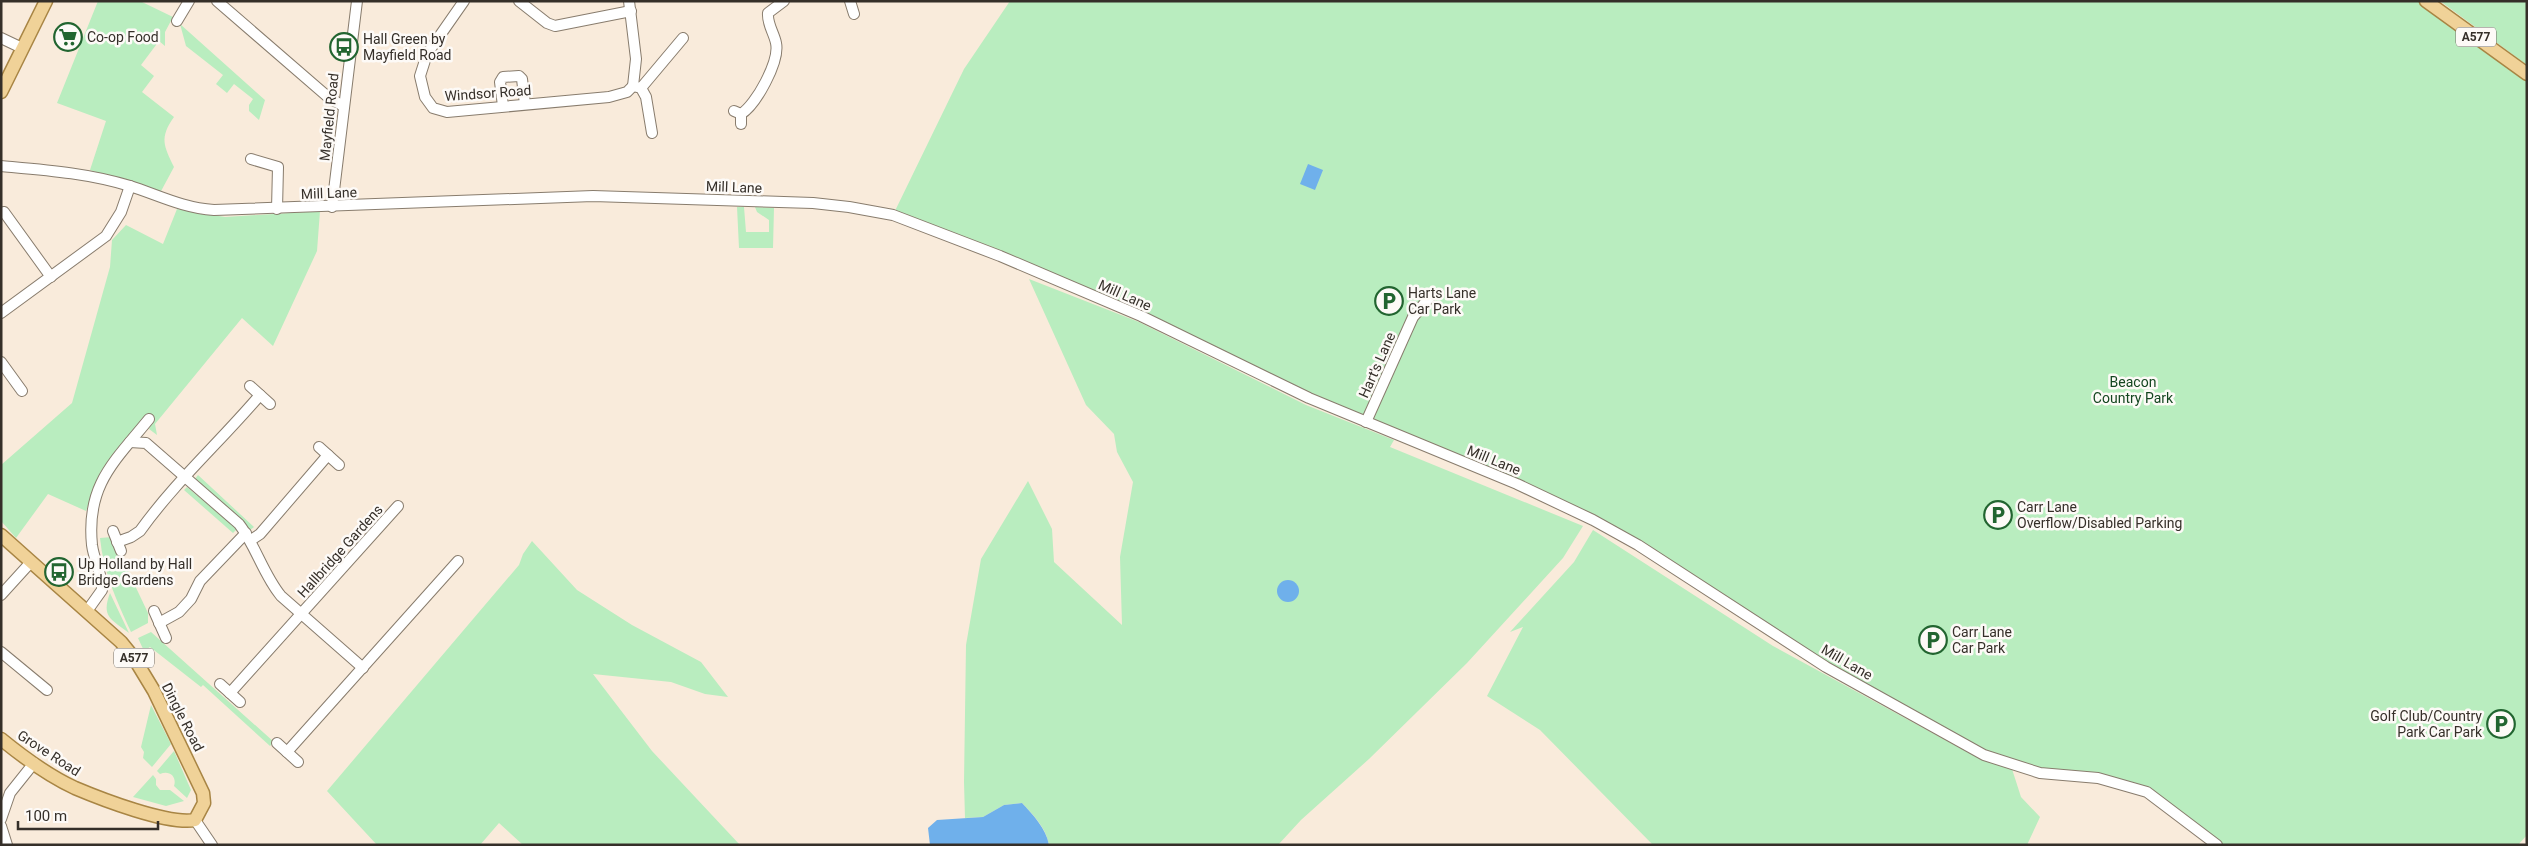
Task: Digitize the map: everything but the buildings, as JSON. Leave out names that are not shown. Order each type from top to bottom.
[{"type":"main road","points":[[1,92],[46,1]]},
{"type":"main road","name":"A577","points":[[2426,1],[2527,74]]},
{"type":"main road","name":"Dingle Road","points":[[1,535],[121,642],[134,658],[154,690],[203,793],[204,803],[195,820]]},
{"type":"main road","name":"Grove Road","points":[[1,740],[73,787],[123,805],[184,822],[195,820]]},
{"type":"street","points":[[177,21],[189,1]]},
{"type":"street","points":[[217,1],[328,97],[343,106]]},
{"type":"street","name":"Mayfield Road","points":[[332,207],[357,1]]},
{"type":"street","name":"Windsor Road","points":[[464,1],[426,54],[420,76],[425,97],[433,108],[447,112],[609,97],[637,87]]},
{"type":"street","points":[[519,1],[547,23],[555,26],[630,6],[637,87],[646,97],[652,133]]},
{"type":"street","points":[[739,116],[747,110],[770,74],[776,57],[776,44],[768,20],[768,13],[784,1]]},
{"type":"street","points":[[850,1],[854,15]]},
{"type":"street","points":[[1,38],[22,48]]},
{"type":"street","points":[[637,87],[683,38]]},
{"type":"street","points":[[502,106],[500,82],[503,77],[510,75],[519,76],[522,79],[525,104]]},
{"type":"street","points":[[251,160],[282,168],[277,209]]},
{"type":"street","name":"Mill Lane","points":[[1,166],[73,172],[130,186],[178,204],[204,210],[277,209],[606,196],[813,203],[893,215],[1000,256],[1141,316],[1301,395],[1517,484],[1593,520],[1667,563],[1826,667],[1984,755],[2040,774],[2098,778],[2147,792],[2217,845]]},
{"type":"street","points":[[1,313],[106,236],[121,212],[130,186]]},
{"type":"street","points":[[4,212],[51,277]]},
{"type":"street","name":"Hart's Lane","points":[[1366,422],[1413,317],[1430,296]]},
{"type":"street","points":[[1,362],[22,391]]},
{"type":"street","points":[[250,386],[270,404]]},
{"type":"street","points":[[113,531],[119,546],[140,532],[184,476],[207,450],[230,431],[260,395]]},
{"type":"street","points":[[87,611],[102,590],[102,582],[92,547],[91,513],[105,473],[149,420]]},
{"type":"street","name":"Hallbridge Gardens","points":[[130,442],[146,443],[239,524],[248,536],[272,584],[302,614],[363,668]]},
{"type":"street","points":[[319,447],[339,465]]},
{"type":"street","points":[[159,623],[179,612],[191,599],[200,581],[248,536],[260,534],[328,455]]},
{"type":"street","name":"Hallbridge Gardens","points":[[230,693],[398,506]]},
{"type":"street","points":[[287,752],[458,561]]},
{"type":"street","points":[[1,596],[31,562]]},
{"type":"street","points":[[154,611],[166,638]]},
{"type":"street","points":[[1,652],[47,690]]},
{"type":"street","points":[[220,684],[240,702]]},
{"type":"street","points":[[276,743],[298,762]]},
{"type":"street","points":[[1,819],[10,794],[34,763]]},
{"type":"street","points":[[195,820],[212,845]]},
{"type":"street","points":[[1,826],[7,845]]},
{"type":"green space","points":[[98,1],[140,1],[173,17],[165,32],[165,46],[159,41],[141,65],[154,76],[142,92],[174,117],[166,131],[165,142],[174,167],[160,193],[90,170],[106,121],[57,103]]},
{"type":"green space","name":"Beacon Country Park","points":[[1010,1],[2426,1],[2527,74],[2527,835],[2518,845],[2217,845],[2147,792],[2020,767],[1984,755],[1895,705],[1593,520],[1309,398],[1141,316],[893,215],[964,69]]},
{"type":"green space","points":[[2440,1],[2527,1],[2527,65]]},
{"type":"green space","points":[[180,24],[265,100],[259,120],[249,111],[249,105],[253,99],[234,84],[227,93],[216,84],[223,75],[186,46]]},
{"type":"green space","points":[[737,207],[744,207],[746,232],[769,232],[769,220],[757,212],[755,207],[774,208],[773,248],[739,248]]},
{"type":"green space","points":[[177,209],[225,217],[320,211],[317,251],[273,346],[242,318],[155,424],[157,435],[149,429],[152,422],[145,417],[101,471],[86,511],[48,494],[16,538],[1,521],[1,465],[72,403],[110,267],[112,240],[126,225],[163,244]]},
{"type":"green space","points":[[1029,279],[1139,322],[1306,405],[1394,440],[1390,447],[1583,526],[1563,558],[1467,663],[1369,759],[1301,820],[1278,845],[1049,845],[1042,827],[1022,803],[1004,805],[983,817],[965,818],[966,645],[981,559],[1028,481],[1052,529],[1054,562],[1122,625],[1120,557],[1133,482],[1117,452],[1114,434],[1086,405]]},
{"type":"green space","points":[[198,475],[254,527],[250,530],[239,517],[195,479]]},
{"type":"green space","points":[[187,487],[237,529],[233,533],[184,490]]},
{"type":"green space","points":[[1593,530],[1773,646],[1980,759],[2012,769],[2021,797],[2040,817],[2027,845],[1653,845],[1540,730],[1487,696],[1523,627],[1510,632],[1574,562]]},
{"type":"green space","points":[[112,537],[148,613],[148,623],[131,632],[111,586],[104,562],[100,538]]},
{"type":"green space","points":[[532,541],[577,590],[632,625],[701,662],[728,697],[705,694],[671,682],[593,674],[652,751],[740,845],[523,845],[499,823],[480,845],[377,845],[327,791],[519,565],[523,554]]},
{"type":"green space","points":[[110,593],[129,633],[113,621],[107,613],[107,601]]},
{"type":"green space","points":[[151,632],[274,742],[270,746],[203,685],[201,687],[150,647],[144,651],[138,638]]},
{"type":"green space","points":[[151,705],[171,744],[152,767],[143,758],[144,752],[141,747]]},
{"type":"green space","points":[[174,751],[191,790],[187,798],[174,786],[174,777],[172,775],[167,773],[160,774],[157,771]]},
{"type":"green space","points":[[153,775],[156,779],[156,785],[160,790],[170,790],[184,801],[166,806],[133,797]]},
{"type":"water","points":[[1308,164],[1323,170],[1315,190],[1300,184]]},
{"type":"water","points":[[1284,580],[1292,580],[1299,587],[1299,595],[1292,602],[1284,602],[1277,595],[1277,587]]},
{"type":"water","points":[[1022,803],[1042,827],[1049,845],[930,845],[928,828],[937,820],[983,817],[1004,805]]},
{"type":"place","name":"Co-op Food","points":[[68,37]]},
{"type":"place","name":"Hall Green by Mayfield Road","points":[[344,47]]},
{"type":"place","name":"Harts Lane Car Park","points":[[1389,301]]},
{"type":"place","name":"Carr Lane Overflow/Disabled Parking","points":[[1998,515]]},
{"type":"place","name":"Up Holland by Hall Bridge Gardens","points":[[59,572]]},
{"type":"place","name":"Carr Lane Car Park","points":[[1933,640]]},
{"type":"place","name":"Golf Club/Country Park Car Park","points":[[2501,724]]}]
